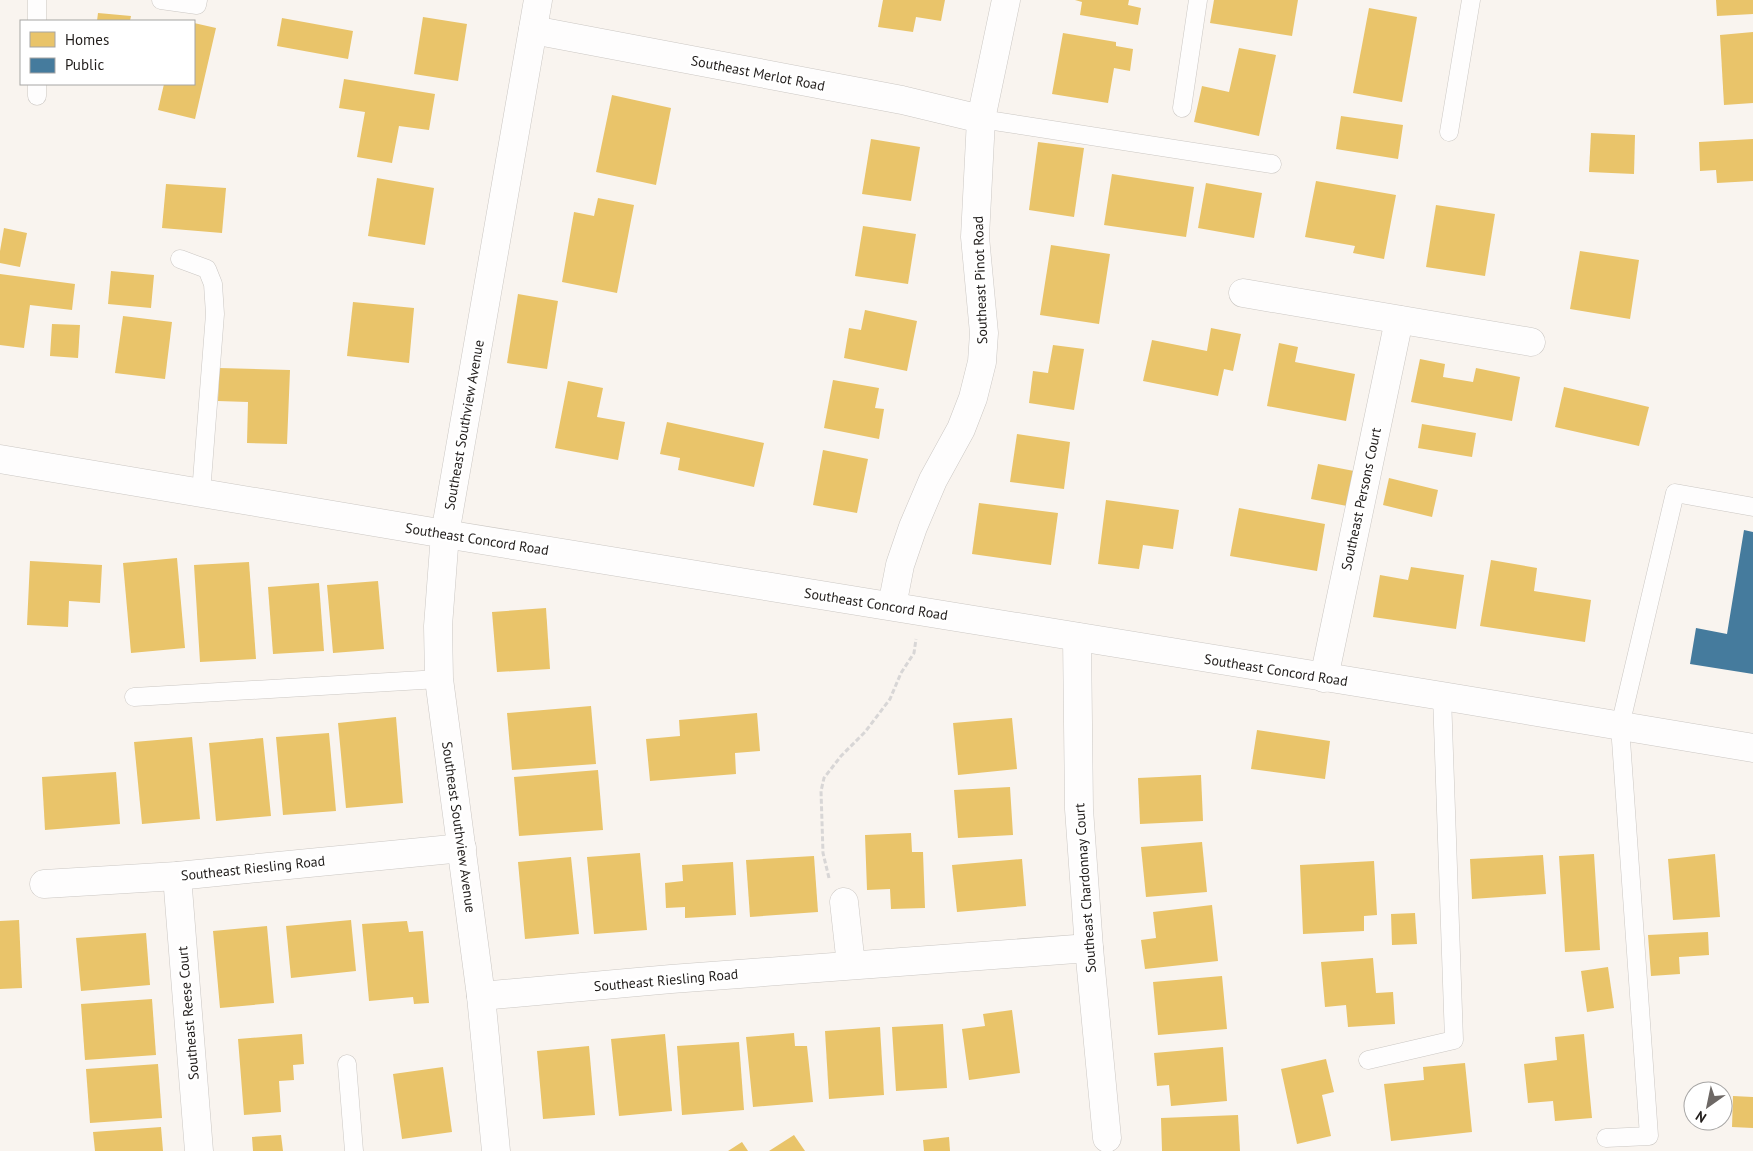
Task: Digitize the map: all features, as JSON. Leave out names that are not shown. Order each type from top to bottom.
[{"type":"street","name":"Southeast Southview Avenue","points":[[496,1151],[481,996],[439,679],[438,626],[445,534],[538,0]]},
{"type":"street","name":"Southeast Pinot Road","points":[[892,606],[900,565],[913,527],[933,480],[961,429],[973,398],[982,362],[984,333],[975,237],[981,120],[1006,0]]},
{"type":"street","name":"Southeast Merlot Road","points":[[533,30],[902,100],[981,120]]},
{"type":"street","points":[[1243,294],[1531,342]]},
{"type":"street","name":"Southeast Persons Court","points":[[1324,678],[1399,320]]},
{"type":"street","name":"Southeast Concord Road","points":[[0,459],[445,534],[1753,748]]},
{"type":"street","name":"Southeast Chardonnay Court","points":[[1077,637],[1079,809],[1089,948],[1107,1138]]},
{"type":"street","name":"Southeast Riesling Road","points":[[44,884],[177,876],[462,848]]},
{"type":"street","name":"Southeast Reese Court","points":[[177,876],[199,1151]]},
{"type":"street","points":[[844,902],[851,965]]},
{"type":"street","name":"Southeast Riesling Road","points":[[481,996],[851,965],[1089,948]]},
{"type":"lane","points":[[37,20],[38,0]]},
{"type":"lane","points":[[161,0],[197,5],[198,0]]},
{"type":"lane","points":[[1182,108],[1198,0]]},
{"type":"lane","points":[[1449,132],[1472,0]]},
{"type":"lane","points":[[981,120],[1272,164]]},
{"type":"lane","points":[[180,259],[207,269],[213,284],[215,314],[201,493]]},
{"type":"lane","points":[[1606,1138],[1648,1136],[1620,726],[1675,493],[1753,507]]},
{"type":"lane","points":[[134,697],[439,679]]},
{"type":"lane","points":[[1368,1060],[1454,1040],[1442,696]]},
{"type":"lane","points":[[347,1064],[354,1151]]},
{"type":"path","points":[[844,902],[833,899],[823,853],[821,791],[824,778],[841,756],[865,732],[890,699],[901,673],[914,653],[918,611]]},
{"type":"building: Homes","points":[[883,0],[945,0],[941,21],[916,17],[913,32],[878,27]]},
{"type":"building: Homes","points":[[1075,0],[1129,0],[1128,5],[1141,8],[1138,25],[1080,15],[1082,2]]},
{"type":"building: Homes","points":[[1214,0],[1298,0],[1292,36],[1210,23]]},
{"type":"building: Homes","points":[[1716,0],[1753,0],[1753,14],[1717,16]]},
{"type":"building: Homes","points":[[1369,8],[1417,17],[1402,102],[1353,93]]},
{"type":"building: Homes","points":[[98,13],[131,16],[130,20],[97,20]]},
{"type":"building: Homes","points":[[423,17],[467,24],[458,81],[414,74]]},
{"type":"building: Homes","points":[[282,18],[353,31],[348,59],[277,46]]},
{"type":"building: Homes","points":[[195,23],[216,28],[195,119],[158,110],[164,85],[195,85]]},
{"type":"building: Homes","points":[[1753,32],[1753,103],[1724,105],[1720,35]]},
{"type":"building: Homes","points":[[1063,33],[1116,42],[1116,46],[1133,49],[1130,71],[1114,68],[1108,103],[1052,94]]},
{"type":"building: Homes","points":[[1239,48],[1276,55],[1259,136],[1194,122],[1202,86],[1229,92]]},
{"type":"building: Homes","points":[[344,79],[435,94],[429,130],[399,126],[392,163],[357,157],[365,112],[339,108]]},
{"type":"building: Homes","points":[[612,95],[671,108],[656,185],[596,172]]},
{"type":"building: Homes","points":[[1341,116],[1403,125],[1398,159],[1336,149]]},
{"type":"building: Homes","points":[[1591,133],[1635,135],[1634,174],[1589,172]]},
{"type":"building: Homes","points":[[871,139],[920,147],[911,201],[862,194]]},
{"type":"building: Homes","points":[[1753,139],[1753,181],[1717,183],[1716,170],[1700,171],[1699,142]]},
{"type":"building: Homes","points":[[1038,142],[1084,148],[1074,217],[1029,210]]},
{"type":"building: Homes","points":[[1112,174],[1194,187],[1186,237],[1104,225]]},
{"type":"building: Homes","points":[[377,178],[434,188],[425,245],[368,236]]},
{"type":"building: Homes","points":[[1316,181],[1396,195],[1384,259],[1353,253],[1355,246],[1305,237]]},
{"type":"building: Homes","points":[[1206,183],[1262,193],[1254,238],[1198,228]]},
{"type":"building: Homes","points":[[166,184],[226,188],[222,233],[162,228]]},
{"type":"building: Homes","points":[[598,198],[634,205],[617,293],[562,282],[574,212],[594,216]]},
{"type":"building: Homes","points":[[1436,205],[1495,214],[1485,276],[1426,267]]},
{"type":"building: Homes","points":[[863,226],[916,234],[908,284],[855,276]]},
{"type":"building: Homes","points":[[4,228],[27,233],[20,267],[0,263]]},
{"type":"building: Homes","points":[[1051,245],[1110,254],[1099,324],[1040,315]]},
{"type":"building: Homes","points":[[1580,251],[1639,260],[1630,319],[1570,309]]},
{"type":"building: Homes","points":[[111,271],[154,275],[151,308],[108,304]]},
{"type":"building: Homes","points":[[0,274],[75,284],[72,310],[30,305],[24,348],[0,345]]},
{"type":"building: Homes","points":[[518,294],[558,301],[547,369],[507,363]]},
{"type":"building: Homes","points":[[353,302],[414,308],[409,363],[347,356]]},
{"type":"building: Homes","points":[[865,310],[917,321],[907,371],[844,358],[849,328],[861,330]]},
{"type":"building: Homes","points":[[123,316],[172,322],[165,379],[115,373]]},
{"type":"building: Homes","points":[[52,324],[80,325],[78,358],[50,356]]},
{"type":"building: Homes","points":[[1211,328],[1241,334],[1233,371],[1224,369],[1218,396],[1143,381],[1152,340],[1207,351]]},
{"type":"building: Homes","points":[[1279,343],[1298,347],[1295,362],[1355,374],[1346,421],[1267,406]]},
{"type":"building: Homes","points":[[1053,345],[1084,349],[1074,410],[1029,403],[1033,371],[1048,373]]},
{"type":"building: Homes","points":[[1420,359],[1445,364],[1443,377],[1473,382],[1476,368],[1520,377],[1512,421],[1411,402]]},
{"type":"building: Homes","points":[[219,368],[290,370],[287,444],[247,443],[248,402],[218,401]]},
{"type":"building: Homes","points":[[833,380],[879,388],[875,408],[884,409],[879,439],[824,428]]},
{"type":"building: Homes","points":[[568,381],[603,388],[597,417],[625,422],[618,460],[555,448]]},
{"type":"building: Homes","points":[[1564,387],[1649,407],[1639,446],[1555,427]]},
{"type":"building: Homes","points":[[667,422],[764,443],[754,487],[678,470],[680,458],[660,454]]},
{"type":"building: Homes","points":[[1422,424],[1476,433],[1472,457],[1418,448]]},
{"type":"building: Homes","points":[[1017,434],[1070,442],[1064,489],[1010,482]]},
{"type":"building: Homes","points":[[823,450],[868,459],[857,513],[813,505]]},
{"type":"building: Homes","points":[[1318,464],[1354,471],[1347,506],[1311,499]]},
{"type":"building: Homes","points":[[1389,478],[1438,490],[1432,517],[1383,505]]},
{"type":"building: Homes","points":[[1106,500],[1179,510],[1173,549],[1143,545],[1139,569],[1098,564]]},
{"type":"building: Homes","points":[[979,503],[1058,513],[1051,565],[972,554]]},
{"type":"building: Homes","points":[[1239,508],[1325,524],[1317,571],[1230,556]]},
{"type":"building: Homes","points":[[177,558],[185,648],[131,653],[123,563]]},
{"type":"building: Homes","points":[[1491,560],[1537,568],[1534,591],[1591,600],[1585,642],[1480,626]]},
{"type":"building: Homes","points":[[30,561],[102,565],[100,603],[69,601],[68,627],[27,625]]},
{"type":"building: Homes","points":[[249,562],[256,659],[200,662],[194,565]]},
{"type":"building: Homes","points":[[1411,567],[1464,575],[1456,629],[1373,617],[1380,575],[1408,580]]},
{"type":"building: Homes","points":[[378,581],[384,649],[333,653],[327,585]]},
{"type":"building: Homes","points":[[319,583],[324,651],[273,654],[268,587]]},
{"type":"building: Homes","points":[[546,608],[550,669],[497,672],[492,612]]},
{"type":"building: Homes","points":[[591,706],[596,764],[512,770],[507,713]]},
{"type":"building: Homes","points":[[757,713],[760,751],[735,753],[736,774],[650,781],[646,739],[680,736],[679,720]]},
{"type":"building: Homes","points":[[396,717],[403,803],[346,808],[338,723]]},
{"type":"building: Homes","points":[[1012,718],[1017,769],[958,775],[953,723]]},
{"type":"building: Homes","points":[[1257,730],[1330,741],[1325,779],[1251,769]]},
{"type":"building: Homes","points":[[329,733],[336,811],[283,815],[276,737]]},
{"type":"building: Homes","points":[[192,737],[200,819],[142,824],[134,742]]},
{"type":"building: Homes","points":[[263,738],[271,816],[216,821],[209,743]]},
{"type":"building: Homes","points":[[598,770],[603,830],[519,836],[514,777]]},
{"type":"building: Homes","points":[[116,772],[120,824],[45,830],[42,777]]},
{"type":"building: Homes","points":[[1201,775],[1203,821],[1140,824],[1138,778]]},
{"type":"building: Homes","points":[[1010,787],[1013,835],[958,838],[954,790]]},
{"type":"building: Homes","points":[[911,833],[912,852],[923,852],[925,908],[891,909],[890,889],[867,890],[865,835]]},
{"type":"building: Homes","points":[[1202,842],[1207,892],[1146,897],[1141,847]]},
{"type":"building: Homes","points":[[640,853],[647,930],[594,934],[587,857]]},
{"type":"building: Homes","points":[[1594,854],[1600,950],[1565,952],[1559,856]]},
{"type":"building: Homes","points":[[1715,854],[1720,917],[1673,920],[1668,859]]},
{"type":"building: Homes","points":[[1543,855],[1546,894],[1472,899],[1470,859]]},
{"type":"building: Homes","points":[[814,856],[818,912],[750,917],[746,860]]},
{"type":"building: Homes","points":[[571,857],[579,934],[525,939],[518,862]]},
{"type":"building: Homes","points":[[1022,859],[1026,906],[957,912],[952,865]]},
{"type":"building: Homes","points":[[1374,861],[1377,915],[1364,916],[1364,931],[1303,934],[1300,865]]},
{"type":"building: Homes","points":[[733,862],[736,915],[685,918],[685,907],[666,908],[665,883],[683,881],[682,865]]},
{"type":"building: Homes","points":[[1212,905],[1218,961],[1145,969],[1141,940],[1156,938],[1153,912]]},
{"type":"building: Homes","points":[[1415,913],[1417,944],[1392,945],[1391,914]]},
{"type":"building: Homes","points":[[19,920],[22,988],[0,989],[0,921]]},
{"type":"building: Homes","points":[[351,920],[356,971],[291,978],[286,926]]},
{"type":"building: Homes","points":[[407,921],[409,932],[423,931],[429,1003],[414,1004],[413,997],[369,1001],[362,924]]},
{"type":"building: Homes","points":[[267,926],[274,1003],[220,1008],[213,931]]},
{"type":"building: Homes","points":[[1708,932],[1709,955],[1679,957],[1680,974],[1651,976],[1648,935]]},
{"type":"building: Homes","points":[[146,933],[150,985],[81,991],[76,938]]},
{"type":"building: Homes","points":[[1373,958],[1376,993],[1393,992],[1395,1024],[1348,1027],[1346,1005],[1325,1007],[1321,962]]},
{"type":"building: Homes","points":[[1608,967],[1614,1008],[1587,1012],[1581,971]]},
{"type":"building: Homes","points":[[1222,976],[1227,1029],[1158,1035],[1153,982]]},
{"type":"building: Homes","points":[[152,999],[156,1055],[85,1060],[81,1004]]},
{"type":"building: Homes","points":[[1012,1010],[1020,1073],[969,1080],[962,1029],[985,1026],[983,1014]]},
{"type":"building: Homes","points":[[943,1024],[947,1088],[896,1091],[892,1027]]},
{"type":"building: Homes","points":[[880,1027],[884,1095],[829,1099],[825,1031]]},
{"type":"building: Homes","points":[[794,1033],[795,1046],[807,1046],[813,1102],[753,1107],[746,1037]]},
{"type":"building: Homes","points":[[302,1034],[304,1064],[293,1065],[294,1080],[279,1081],[281,1112],[244,1115],[238,1039]]},
{"type":"building: Homes","points":[[665,1034],[672,1111],[619,1116],[611,1039]]},
{"type":"building: Homes","points":[[1584,1034],[1592,1118],[1555,1121],[1553,1101],[1528,1103],[1524,1064],[1557,1060],[1555,1037]]},
{"type":"building: Homes","points":[[739,1042],[744,1110],[682,1115],[677,1046]]},
{"type":"building: Homes","points":[[589,1046],[595,1115],[543,1119],[537,1051]]},
{"type":"building: Homes","points":[[1223,1047],[1227,1101],[1171,1106],[1169,1085],[1157,1086],[1154,1053]]},
{"type":"building: Homes","points":[[1326,1059],[1334,1092],[1322,1095],[1331,1136],[1297,1144],[1281,1069]]},
{"type":"building: Homes","points":[[1465,1063],[1472,1132],[1391,1141],[1384,1084],[1424,1080],[1423,1067]]},
{"type":"building: Homes","points":[[158,1064],[162,1118],[90,1123],[86,1069]]},
{"type":"building: Homes","points":[[443,1067],[452,1132],[402,1139],[393,1074]]},
{"type":"building: Homes","points":[[1733,1096],[1753,1097],[1753,1128],[1733,1127]]},
{"type":"building: Homes","points":[[1238,1115],[1240,1151],[1162,1151],[1161,1118]]},
{"type":"building: Homes","points":[[161,1127],[163,1151],[95,1151],[93,1132]]},
{"type":"building: Homes","points":[[281,1135],[283,1151],[253,1151],[252,1137]]},
{"type":"building: Homes","points":[[794,1135],[805,1151],[769,1151]]},
{"type":"building: Homes","points":[[949,1137],[950,1151],[924,1151],[923,1140]]},
{"type":"building: Homes","points":[[742,1142],[748,1151],[728,1151]]},
{"type":"building: Public","points":[[1744,530],[1753,532],[1753,674],[1690,664],[1696,628],[1727,634]]}]
